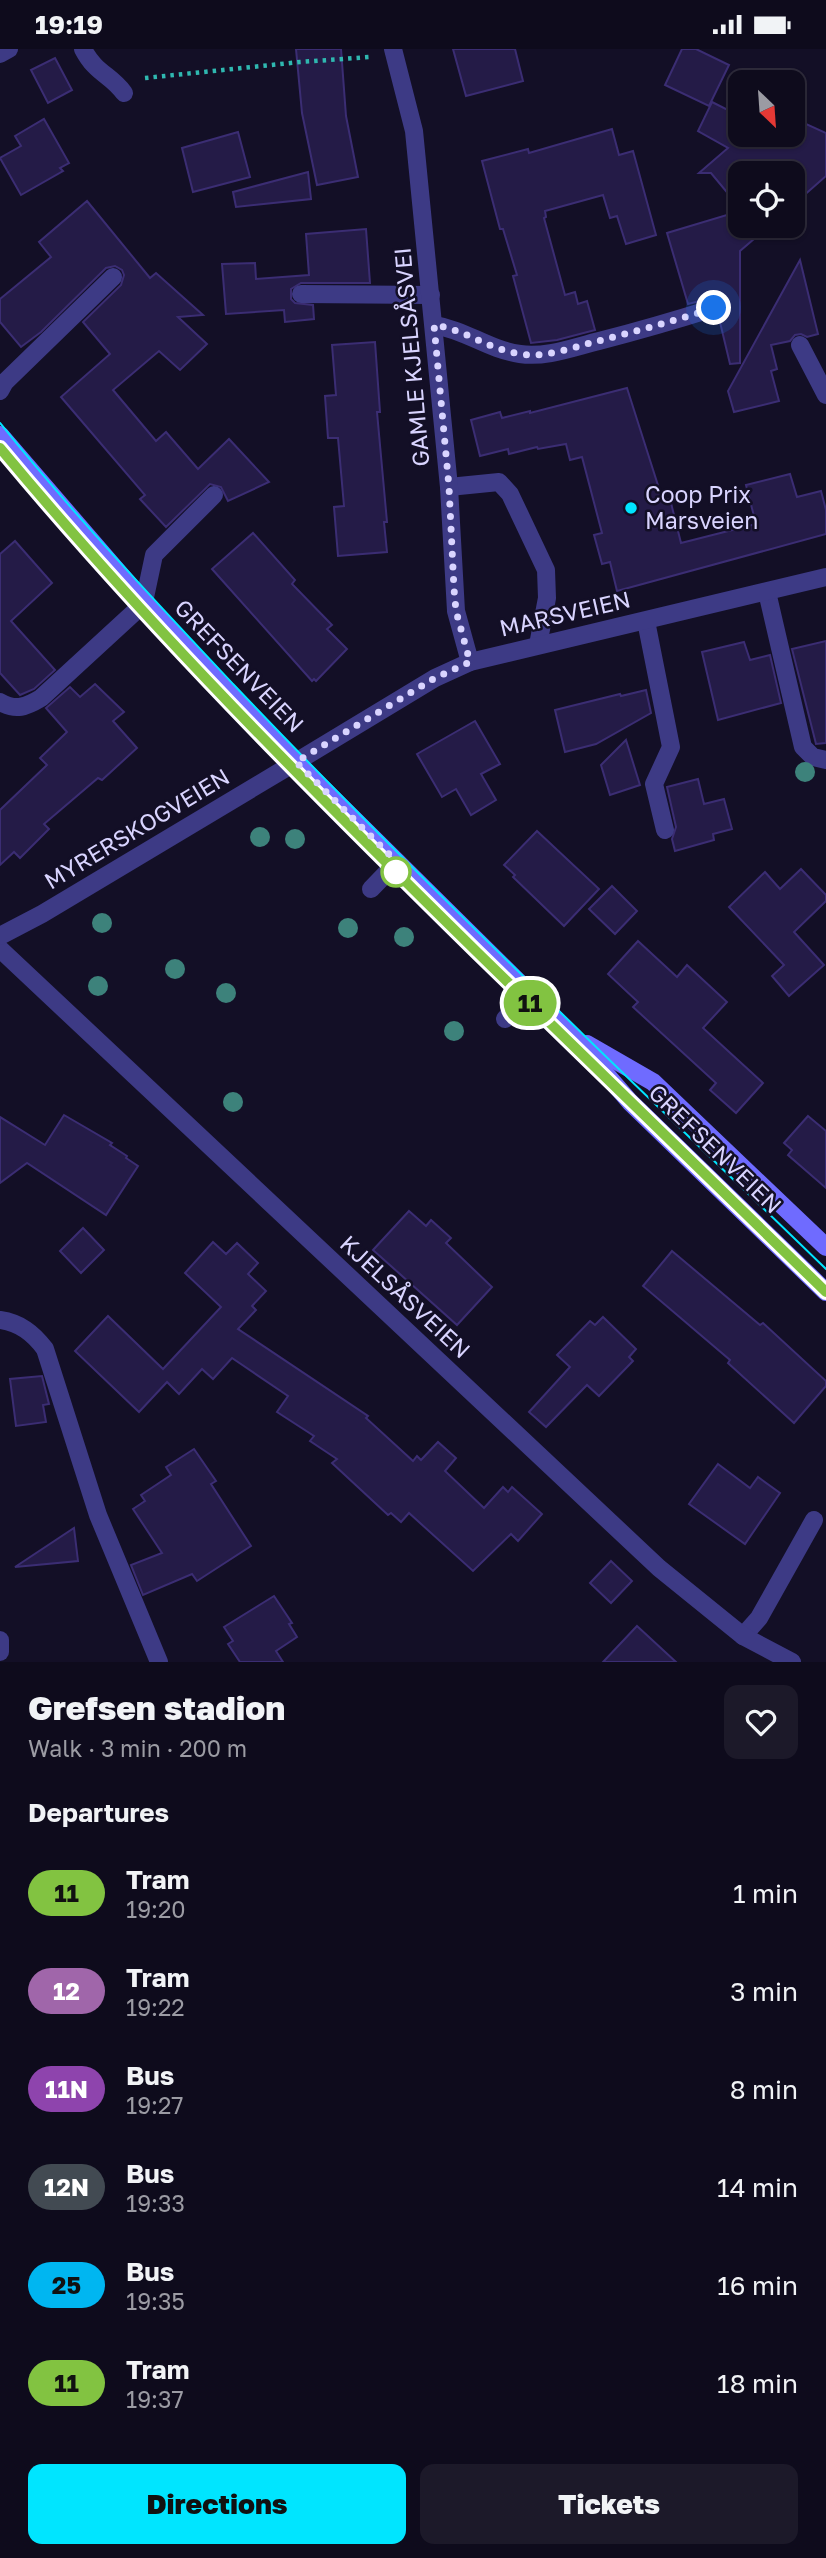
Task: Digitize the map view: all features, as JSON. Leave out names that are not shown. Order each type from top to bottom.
[{"type":"main road","name":"GREFSENVEIEN","points":[[0,435],[144,602],[296,762],[575,1037],[630,1102],[826,1291]]},
{"type":"main road","name":"GREFSENVEIEN","points":[[575,1037],[653,1082],[826,1247]]},
{"type":"street","points":[[0,54],[9,49]]},
{"type":"street","points":[[83,49],[91,64],[106,77],[116,81],[124,93]]},
{"type":"street","name":"GAMLE KJELSÅSVEI","points":[[394,52],[414,131],[449,487],[456,611],[470,662]]},
{"type":"street","points":[[0,391],[5,382],[113,277]]},
{"type":"street","points":[[301,294],[431,295]]},
{"type":"street","points":[[434,325],[454,328],[497,350],[524,355],[552,353],[714,308]]},
{"type":"street","points":[[800,345],[826,395]]},
{"type":"street","points":[[449,487],[499,482],[510,494],[546,570],[547,598],[538,645]]},
{"type":"street","points":[[0,702],[12,709],[27,706],[41,698],[144,602],[154,555],[214,495]]},
{"type":"street","name":"MARSVEIEN","points":[[296,762],[435,678],[470,662],[826,577]]},
{"type":"street","points":[[767,592],[803,747],[813,757],[826,760]]},
{"type":"street","points":[[646,621],[671,747],[654,784],[665,830]]},
{"type":"street","name":"MYRERSKOGVEIEN","points":[[0,936],[42,914],[296,762]]},
{"type":"street","points":[[371,889],[397,862]]},
{"type":"street","name":"KJELSÅSVEIEN","points":[[0,949],[659,1568],[743,1636],[792,1662]]},
{"type":"street","points":[[505,1019],[529,992]]},
{"type":"street","points":[[0,1320],[13,1322],[25,1329],[36,1337],[45,1349],[94,1504],[159,1662]]},
{"type":"street","points":[[743,1636],[759,1618],[814,1520]]},
{"type":"street","points":[[0,1640],[0,1652]]},
{"type":"path","points":[[138,79],[394,52]]},
{"type":"building","points":[[296,49],[341,49],[346,116],[358,177],[317,185],[302,113]]},
{"type":"building","points":[[453,49],[515,49],[523,81],[466,96]]},
{"type":"building","points":[[682,49],[696,49],[729,65],[709,106],[665,85]]},
{"type":"building","points":[[55,58],[72,90],[48,103],[31,70]]},
{"type":"building","points":[[712,102],[728,110],[728,147],[805,147],[805,123],[826,133],[826,176],[805,194],[805,161],[728,161],[728,194],[711,173],[699,173],[728,148],[698,131]]},
{"type":"building","points":[[44,119],[69,163],[60,168],[63,171],[21,195],[0,158],[21,146],[15,136]]},
{"type":"building","points":[[612,129],[619,155],[633,151],[656,235],[626,244],[617,216],[610,218],[603,195],[545,211],[544,218],[565,295],[575,292],[578,304],[587,301],[595,330],[557,340],[531,343],[513,276],[517,275],[503,229],[500,229],[482,161],[528,149],[529,153]]},
{"type":"building","points":[[238,132],[250,177],[193,192],[182,148]]},
{"type":"building","points":[[308,172],[311,199],[236,207],[233,192]]},
{"type":"building","points":[[87,201],[150,278],[156,273],[203,315],[178,317],[207,344],[180,370],[159,351],[113,390],[156,441],[166,432],[198,469],[229,439],[269,482],[228,501],[221,487],[210,484],[166,527],[140,499],[145,495],[61,397],[110,354],[83,322],[121,285],[124,275],[122,270],[115,266],[106,268],[41,332],[21,347],[0,322],[0,299],[51,257],[39,242]]},
{"type":"building","points":[[728,215],[728,238],[755,238],[740,251],[740,363],[730,364],[719,318],[725,311],[725,304],[716,297],[688,304],[667,233]]},
{"type":"building","points":[[366,229],[370,283],[301,283],[291,289],[291,299],[295,303],[313,305],[314,319],[285,322],[284,310],[226,314],[222,264],[255,263],[256,279],[309,275],[306,234]]},
{"type":"building","points":[[800,260],[818,334],[807,337],[795,335],[790,341],[771,345],[777,369],[771,371],[779,401],[734,412],[728,391]]},
{"type":"building","points":[[375,342],[387,552],[338,556],[334,507],[344,506],[338,438],[328,438],[325,396],[336,395],[332,345]]},
{"type":"building","points":[[627,388],[663,501],[670,499],[681,543],[756,524],[746,485],[790,474],[797,497],[821,491],[826,510],[826,534],[617,591],[610,562],[602,564],[594,535],[602,533],[582,457],[570,460],[566,444],[509,454],[508,449],[480,456],[471,420],[500,412],[502,418],[530,413]]},
{"type":"building","points":[[253,533],[295,580],[292,584],[332,625],[327,629],[347,649],[316,681],[312,681],[212,569]]},
{"type":"building","points":[[15,541],[52,583],[11,621],[55,670],[34,689],[20,695],[0,673],[0,554]]},
{"type":"building","points":[[826,641],[826,743],[816,744],[792,649]]},
{"type":"building","points":[[744,642],[750,660],[770,655],[781,703],[718,720],[702,652]]},
{"type":"building","points":[[95,684],[124,712],[113,721],[137,748],[102,780],[98,778],[44,824],[49,829],[20,858],[14,852],[0,865],[0,810],[47,765],[40,758],[67,732],[46,708],[70,687],[80,697]]},
{"type":"building","points":[[646,690],[651,713],[596,744],[565,752],[555,710]]},
{"type":"building","points":[[475,721],[500,764],[481,774],[496,800],[471,815],[456,789],[442,797],[417,754]]},
{"type":"building","points":[[626,740],[640,785],[610,795],[601,765]]},
{"type":"building","points":[[698,779],[704,804],[724,799],[732,829],[713,834],[714,840],[675,851],[672,839],[676,827],[667,787]]},
{"type":"building","points":[[537,831],[599,889],[564,926],[504,865]]},
{"type":"building","points":[[801,869],[826,895],[826,901],[794,932],[824,965],[789,996],[772,976],[784,965],[729,907],[765,872],[780,889]]},
{"type":"building","points":[[612,886],[637,911],[615,934],[589,909]]},
{"type":"building","points":[[638,941],[677,977],[687,965],[727,1002],[703,1028],[763,1083],[736,1113],[710,1090],[716,1083],[633,1007],[638,1002],[608,974]]},
{"type":"building","points":[[64,1115],[112,1143],[110,1145],[138,1166],[106,1215],[27,1163],[0,1183],[0,1117],[45,1145]]},
{"type":"building","points":[[808,1116],[826,1131],[826,1188],[788,1155],[792,1150],[784,1143]]},
{"type":"building","points":[[409,1211],[426,1226],[431,1220],[451,1238],[446,1243],[492,1287],[457,1325],[373,1250]]},
{"type":"building","points":[[83,1228],[104,1250],[81,1273],[60,1251]]},
{"type":"building","points":[[213,1242],[226,1254],[237,1243],[258,1263],[248,1274],[266,1291],[252,1306],[256,1310],[238,1329],[368,1416],[366,1418],[413,1461],[417,1456],[421,1460],[438,1442],[456,1458],[445,1471],[484,1508],[503,1487],[508,1492],[512,1487],[542,1514],[518,1541],[511,1534],[473,1571],[409,1513],[401,1522],[391,1513],[388,1515],[332,1463],[337,1459],[310,1441],[314,1436],[277,1412],[288,1396],[232,1358],[213,1379],[202,1369],[179,1394],[167,1382],[139,1412],[75,1351],[108,1316],[163,1369],[221,1307],[185,1273]]},
{"type":"building","points":[[672,1251],[760,1325],[763,1323],[826,1381],[826,1386],[794,1423],[728,1363],[730,1360],[643,1286]]},
{"type":"building","points":[[603,1317],[636,1349],[629,1357],[633,1361],[599,1396],[587,1385],[546,1427],[529,1412],[570,1367],[557,1355],[590,1321],[595,1325]]},
{"type":"building","points":[[42,1376],[49,1404],[43,1405],[46,1422],[16,1426],[10,1379]]},
{"type":"building","points":[[194,1449],[216,1481],[211,1484],[251,1546],[197,1581],[192,1574],[143,1595],[131,1565],[162,1553],[133,1509],[145,1501],[141,1495],[171,1475],[166,1467]]},
{"type":"building","points":[[718,1464],[750,1488],[758,1477],[780,1493],[745,1544],[689,1504]]},
{"type":"building","points":[[74,1528],[78,1561],[15,1567]]},
{"type":"building","points":[[611,1561],[632,1581],[611,1603],[590,1583]]},
{"type":"building","points":[[274,1596],[292,1623],[289,1624],[297,1637],[276,1651],[283,1662],[240,1662],[228,1644],[233,1641],[224,1627]]},
{"type":"building","points":[[637,1626],[676,1662],[603,1662]]},
{"type":"tram line","points":[[0,423],[114,556],[306,760],[527,980],[826,1269]]},
{"type":"tram line","points":[[0,447],[132,598],[270,744],[478,953],[826,1292]]},
{"type":"tram line","name":"11","points":[[0,448],[146,615],[278,753],[826,1292]]},
{"type":"place","name":"Coop Prix Marsveien","points":[[631,508]]},
{"type":"route","points":[[396,872],[392,868],[397,862],[296,762],[435,678],[470,662],[456,611],[449,487],[434,325],[454,328],[497,350],[524,355],[552,353],[714,308]]}]
